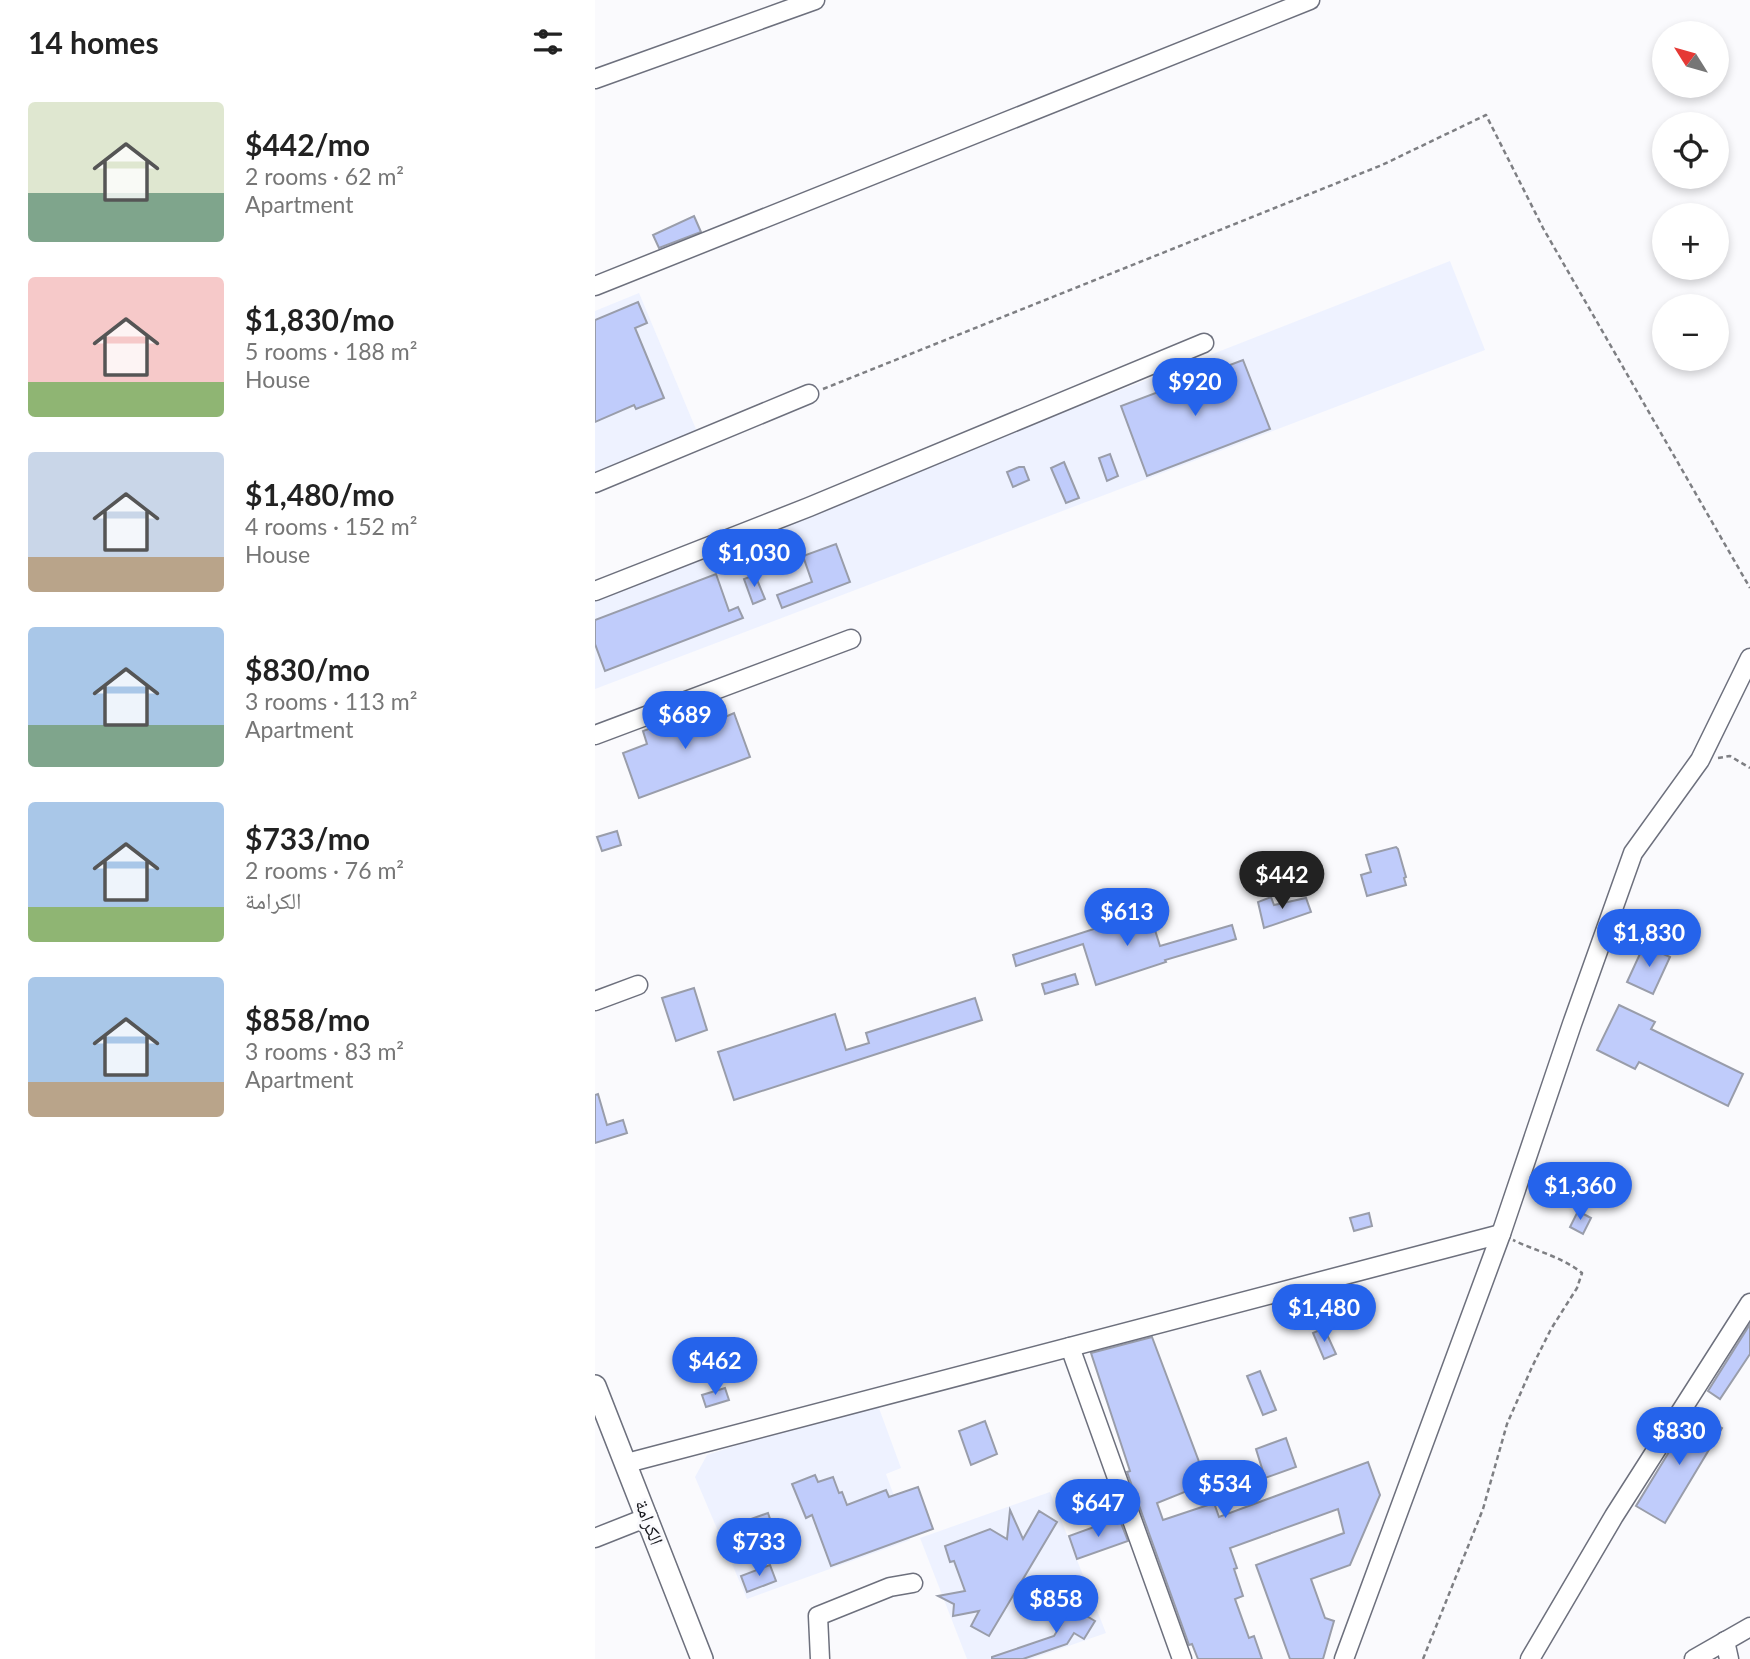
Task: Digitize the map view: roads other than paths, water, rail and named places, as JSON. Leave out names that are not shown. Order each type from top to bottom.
[{"type":"main road","name":"الكرامة","points":[[595,1386],[702,1659]]},
{"type":"street","points":[[595,79],[815,0]]},
{"type":"street","points":[[595,286],[1310,0]]},
{"type":"street","points":[[595,591],[809,507],[1204,343]]},
{"type":"street","points":[[595,483],[809,394]]},
{"type":"street","points":[[595,735],[851,639]]},
{"type":"street","points":[[1344,1659],[1501,1234],[1633,853],[1700,760],[1750,658]]},
{"type":"street","points":[[595,1001],[638,985]]},
{"type":"street","points":[[627,1463],[1501,1234]]},
{"type":"street","points":[[1530,1659],[1614,1516],[1750,1303]]},
{"type":"street","points":[[1070,1347],[1182,1659]]},
{"type":"street","points":[[595,1538],[648,1517]]},
{"type":"street","points":[[820,1659],[818,1616],[890,1587],[913,1583]]},
{"type":"street","points":[[1694,1659],[1727,1650],[1750,1627]]}]
